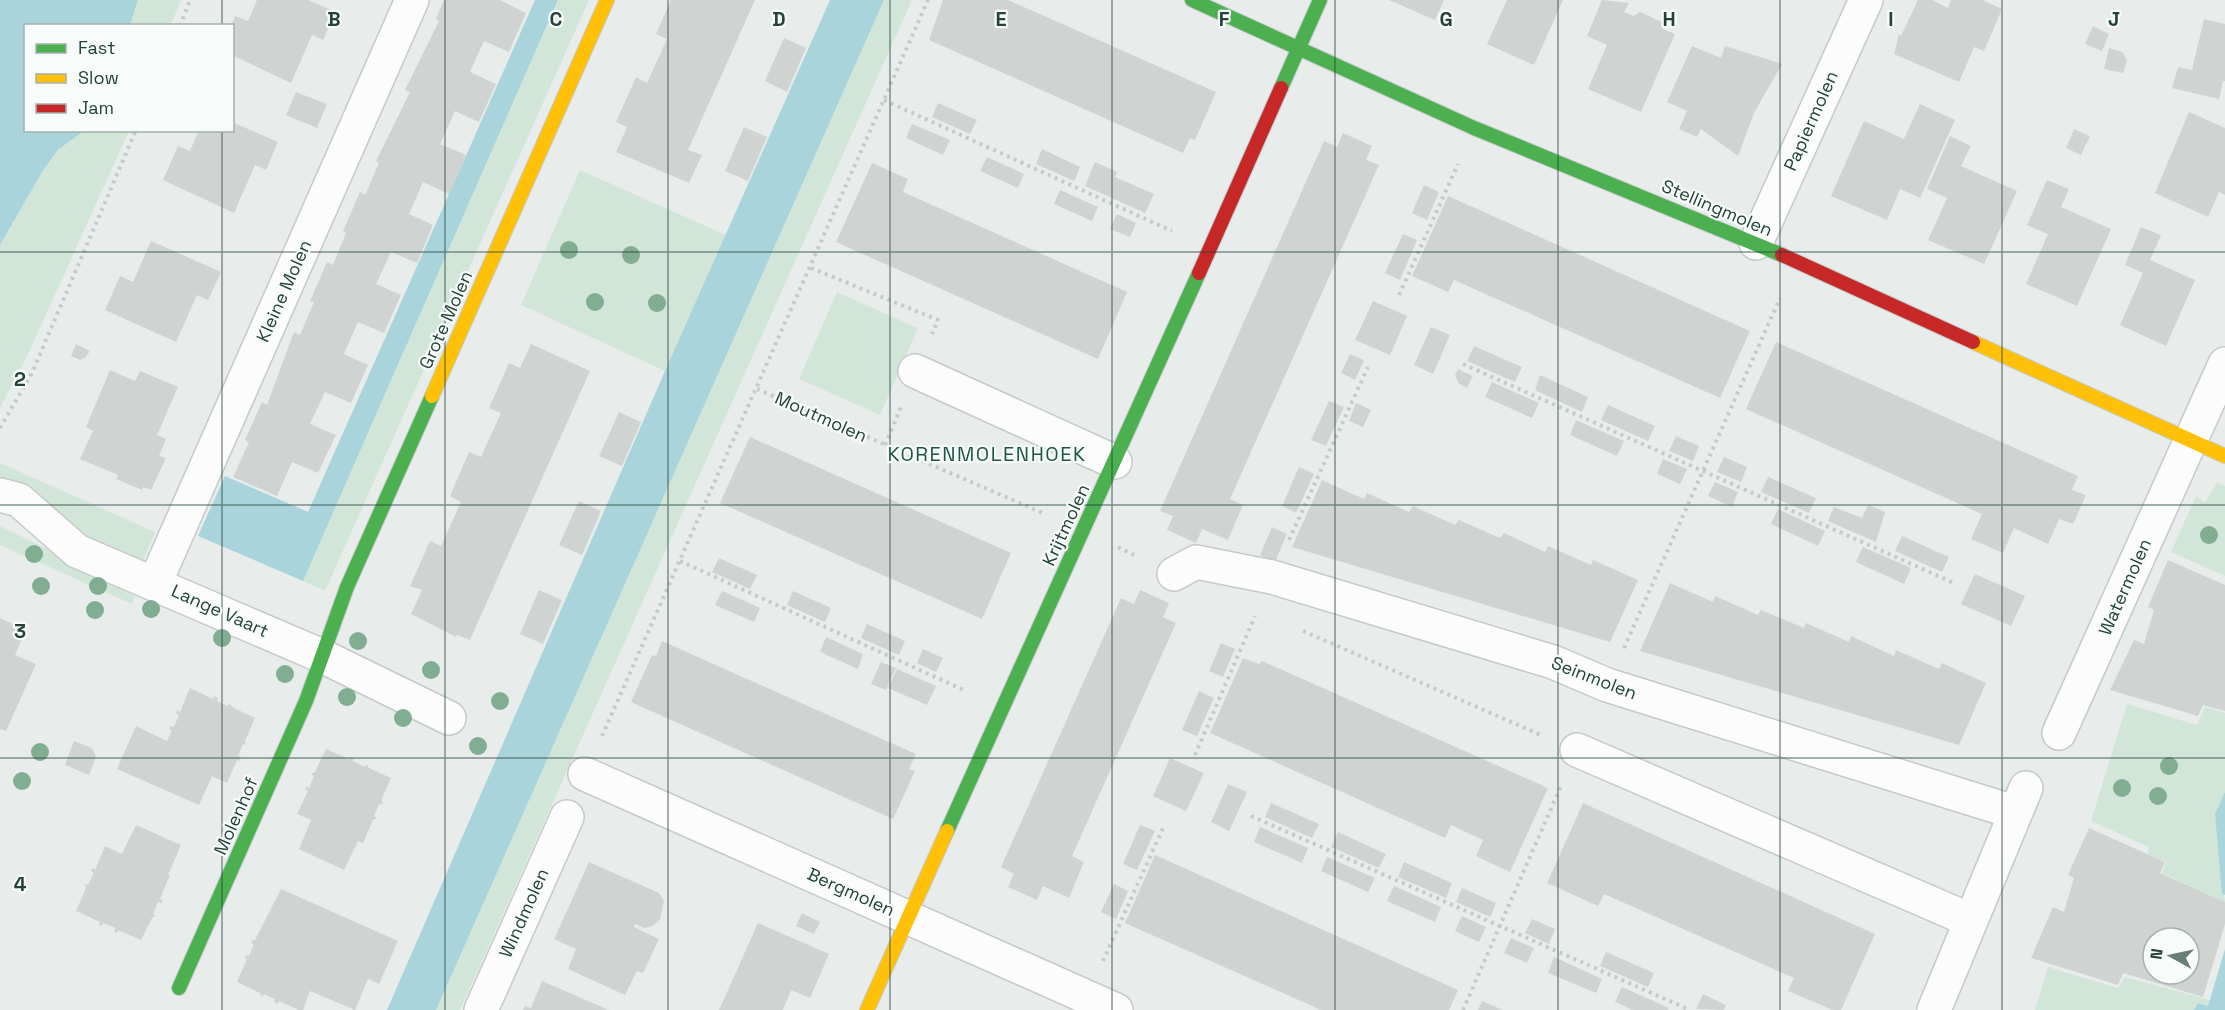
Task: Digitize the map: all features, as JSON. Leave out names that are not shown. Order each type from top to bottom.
[{"type":"street","name":"Kleine Molen","points":[[155,583],[412,0]]},
{"type":"street","name":"Grote Molen","points":[[322,656],[347,586],[607,0]]},
{"type":"street","name":"Stellingmolen","points":[[1192,0],[1474,128],[1756,243],[2225,456]]},
{"type":"street","name":"Krijtmolen","points":[[867,1010],[1000,707],[1084,531],[1212,249],[1320,0]]},
{"type":"street","name":"Papiermolen","points":[[1756,243],[1866,0]]},
{"type":"street","name":"Watermolen","points":[[2059,733],[2225,364]]},
{"type":"street","points":[[915,371],[1115,462]]},
{"type":"street","name":"Lange Vaart","points":[[0,495],[19,500],[77,551],[322,656],[448,718]]},
{"type":"street","name":"Seinmolen","points":[[1173,574],[1196,562],[1272,577],[1553,662],[1607,685],[2020,800],[1970,920]]},
{"type":"street","name":"Molenhof","points":[[179,988],[306,701],[322,656]]},
{"type":"street","points":[[1577,750],[1970,920],[1934,1010]]},
{"type":"street","name":"Bergmolen","points":[[585,774],[1116,1010]]},
{"type":"street","name":"Windmolen","points":[[481,1010],[567,817]]},
{"type":"path","points":[[181,24],[190,0]]},
{"type":"path","points":[[585,774],[928,0]]},
{"type":"path","points":[[884,100],[1212,249]]},
{"type":"path","points":[[1399,295],[1474,128]]},
{"type":"path","points":[[0,428],[32,373],[135,132]]},
{"type":"path","points":[[1607,685],[1796,261]]},
{"type":"path","points":[[1463,364],[1954,583]]},
{"type":"path","name":"Moutmolen","points":[[757,389],[1084,531]]},
{"type":"path","points":[[1084,531],[1173,574]]},
{"type":"path","points":[[680,561],[1000,707]]},
{"type":"path","points":[[1299,630],[1577,750],[1463,1010]]},
{"type":"path","points":[[1251,816],[1690,1010]]},
{"type":"path","points":[[1087,997],[1163,828]]},
{"type":"green space","points":[[138,0],[181,0],[171,24],[131,24]]},
{"type":"green space","points":[[558,0],[589,0],[325,591],[303,581]]},
{"type":"green space","points":[[884,0],[912,0],[460,1010],[436,1010]]},
{"type":"green space","points":[[83,132],[129,132],[29,352],[0,408],[0,245],[42,172],[59,150]]},
{"type":"green space","points":[[580,170],[726,235],[665,371],[521,305]]},
{"type":"green space","points":[[837,292],[918,328],[880,415],[799,379]]},
{"type":"green space","points":[[0,463],[155,532],[143,561],[83,535],[32,492],[0,482]]},
{"type":"green space","points":[[2217,482],[2225,486],[2225,576],[2171,552],[2196,496],[2205,503]]},
{"type":"green space","points":[[0,526],[45,548],[71,567],[135,596],[132,604],[0,545]]},
{"type":"green space","points":[[2127,704],[2197,725],[2205,707],[2225,713],[2225,792],[2215,814],[2225,902],[2162,873],[2166,862],[2148,854],[2149,847],[2091,821]]},
{"type":"green space","points":[[2048,967],[2118,988],[2125,977],[2141,981],[2141,986],[2158,986],[2210,1000],[2207,1006],[2198,1003],[2194,1010],[2035,1010]]},
{"type":"water","points":[[0,0],[138,0],[130,24],[24,24],[24,132],[83,132],[58,150],[42,172],[0,245]]},
{"type":"water","points":[[535,0],[558,0],[303,581],[198,536],[225,476],[308,512]]},
{"type":"water","points":[[830,0],[884,0],[436,1010],[387,1010],[665,371]]},
{"type":"water","points":[[2225,792],[2225,895],[2222,894],[2215,814]]},
{"type":"water","points":[[2225,949],[2225,1010],[2194,1010],[2198,1003],[2208,1006]]},
{"type":"building","points":[[257,0],[308,0],[336,12],[323,40],[312,35],[291,83],[234,56],[234,24],[232,24],[235,16],[248,21]]},
{"type":"building","points":[[444,0],[500,0],[526,13],[509,52],[484,41],[470,72],[496,84],[479,122],[455,111],[440,144],[466,155],[449,194],[423,182],[409,214],[433,225],[417,263],[391,252],[376,284],[401,295],[384,333],[358,322],[344,354],[368,365],[351,403],[325,392],[310,424],[336,435],[318,473],[292,462],[277,496],[233,477],[249,442],[245,440],[262,402],[267,405],[294,332],[300,335],[314,302],[310,301],[327,262],[333,265],[346,233],[343,231],[360,192],[365,195],[379,163],[376,161],[410,92],[405,90],[439,21],[436,19]]},
{"type":"building","points":[[671,0],[755,0],[688,150],[702,155],[689,183],[616,152],[627,127],[616,122],[636,77],[647,83],[667,39],[656,34]]},
{"type":"building","points":[[943,0],[1008,0],[1216,92],[1195,140],[1190,138],[1183,153],[929,40]]},
{"type":"building","points":[[1389,0],[1444,0],[1435,20]]},
{"type":"building","points":[[1507,0],[1563,0],[1534,65],[1487,44]]},
{"type":"building","points":[[1602,0],[1629,3],[1624,12],[1634,16],[1640,12],[1662,22],[1663,29],[1675,34],[1641,112],[1588,89],[1607,45],[1587,36]]},
{"type":"building","points":[[1918,0],[1932,0],[1948,8],[1951,0],[1982,0],[2002,9],[1984,51],[1974,47],[1959,82],[1894,54],[1899,34],[1901,36]]},
{"type":"building","points":[[2204,19],[2225,24],[2225,81],[2223,81],[2219,99],[2172,88],[2178,67],[2192,70]]},
{"type":"building","points":[[2093,26],[2109,34],[2102,51],[2085,44]]},
{"type":"building","points":[[784,38],[806,48],[787,92],[765,81]]},
{"type":"building","points":[[1692,46],[1721,58],[1725,46],[1782,64],[1754,113],[1738,156],[1701,129],[1697,137],[1679,129],[1687,111],[1667,102]]},
{"type":"building","points":[[2109,48],[2122,52],[2127,60],[2123,73],[2104,69]]},
{"type":"building","points":[[296,92],[327,104],[317,128],[286,115]]},
{"type":"building","points":[[938,103],[977,120],[970,134],[932,117]]},
{"type":"building","points":[[1920,104],[1955,120],[1920,198],[1900,189],[1887,220],[1831,196],[1864,121],[1904,139]]},
{"type":"building","points":[[2189,112],[2225,128],[2225,195],[2219,192],[2208,217],[2155,193]]},
{"type":"building","points":[[234,123],[278,142],[266,170],[255,165],[234,213],[163,180],[178,146],[190,151],[198,132],[234,132]]},
{"type":"building","points":[[912,124],[950,140],[943,155],[906,138]]},
{"type":"building","points":[[744,127],[767,137],[748,181],[725,171]]},
{"type":"building","points":[[2074,129],[2090,136],[2081,155],[2066,148]]},
{"type":"building","points":[[1343,133],[1372,146],[1366,160],[1379,165],[1230,499],[1243,505],[1228,540],[1202,529],[1196,543],[1167,530],[1173,516],[1160,511],[1324,141],[1337,147]]},
{"type":"building","points":[[1950,136],[1971,146],[1961,166],[2017,191],[1984,264],[1928,240],[1947,198],[1927,189]]},
{"type":"building","points":[[1042,149],[1080,167],[1074,181],[1036,164]]},
{"type":"building","points":[[987,157],[1024,174],[1018,188],[980,171]]},
{"type":"building","points":[[1095,162],[1117,172],[1115,177],[1154,194],[1145,213],[1085,186]]},
{"type":"building","points":[[872,163],[908,179],[903,192],[1127,292],[1098,359],[836,242]]},
{"type":"building","points":[[2047,180],[2069,189],[2061,207],[2111,229],[2077,306],[2026,284],[2048,234],[2027,225]]},
{"type":"building","points":[[1424,185],[1439,192],[1427,220],[1412,213]]},
{"type":"building","points":[[1060,190],[1098,207],[1092,221],[1054,204]]},
{"type":"building","points":[[1448,196],[1750,331],[1720,398],[1454,280],[1448,292],[1412,276]]},
{"type":"building","points":[[1117,214],[1136,223],[1130,237],[1110,229]]},
{"type":"building","points":[[2141,227],[2161,235],[2150,260],[2195,280],[2166,346],[2120,325],[2143,273],[2125,265]]},
{"type":"building","points":[[1403,234],[1417,240],[1400,280],[1385,273]]},
{"type":"building","points":[[151,241],[221,272],[208,300],[197,295],[176,342],[105,310],[120,276],[133,282]]},
{"type":"building","points":[[1373,301],[1407,316],[1390,355],[1355,340]]},
{"type":"building","points":[[1431,327],[1450,335],[1433,374],[1414,365]]},
{"type":"building","points":[[1776,342],[2078,476],[2072,490],[2086,495],[2073,524],[2059,519],[2048,544],[2014,528],[2003,553],[1971,539],[1982,514],[1746,409]]},
{"type":"building","points":[[76,344],[90,351],[85,358],[80,360],[71,356]]},
{"type":"building","points":[[531,344],[590,371],[470,640],[457,635],[456,637],[411,614],[422,590],[410,586],[430,541],[441,546],[461,502],[450,496],[469,452],[481,457],[501,413],[489,408],[509,363],[520,368]]},
{"type":"building","points":[[1474,346],[1522,367],[1515,382],[1467,361]]},
{"type":"building","points":[[1350,354],[1364,360],[1355,380],[1341,373]]},
{"type":"building","points":[[1458,369],[1473,376],[1467,388],[1459,384],[1455,375]]},
{"type":"building","points":[[110,370],[135,381],[140,371],[178,387],[157,435],[166,439],[159,456],[166,458],[151,490],[143,487],[142,490],[116,479],[118,475],[80,459],[93,431],[86,427]]},
{"type":"building","points":[[1540,375],[1588,397],[1582,412],[1535,390]]},
{"type":"building","points":[[1492,382],[1539,403],[1532,418],[1485,397]]},
{"type":"building","points":[[1329,401],[1344,407],[1326,446],[1311,440]]},
{"type":"building","points":[[1356,403],[1371,410],[1363,427],[1349,421]]},
{"type":"building","points":[[1608,405],[1655,426],[1648,441],[1601,420]]},
{"type":"building","points":[[619,412],[641,422],[622,466],[599,456]]},
{"type":"building","points":[[1576,420],[1624,441],[1617,456],[1570,435]]},
{"type":"building","points":[[1676,436],[1699,446],[1693,461],[1669,451]]},
{"type":"building","points":[[750,437],[1011,553],[982,619],[720,503]]},
{"type":"building","points":[[1724,457],[1747,467],[1741,482],[1717,472]]},
{"type":"building","points":[[1663,459],[1687,469],[1680,484],[1657,474]]},
{"type":"building","points":[[1299,467],[1314,474],[1296,513],[1282,506]]},
{"type":"building","points":[[1768,477],[1816,498],[1809,513],[1761,492]]},
{"type":"building","points":[[1322,480],[1364,499],[1367,493],[1409,512],[1413,506],[1455,525],[1459,520],[1500,538],[1504,533],[1545,552],[1548,546],[1591,565],[1593,560],[1638,580],[1610,642],[1292,547]]},
{"type":"building","points":[[1715,482],[1738,492],[1732,507],[1708,496]]},
{"type":"building","points":[[579,501],[601,511],[582,555],[559,545]]},
{"type":"building","points":[[1868,505],[1885,512],[1876,542],[1828,521],[1834,507],[1862,518]]},
{"type":"building","points":[[1778,509],[1825,531],[1818,546],[1771,524]]},
{"type":"building","points":[[1272,527],[1287,534],[1275,562],[1260,555]]},
{"type":"building","points":[[1902,536],[1949,557],[1942,572],[1895,551]]},
{"type":"building","points":[[1863,547],[1911,568],[1904,584],[1856,562]]},
{"type":"building","points":[[719,558],[757,575],[750,589],[712,572]]},
{"type":"building","points":[[2168,560],[2225,585],[2225,711],[2203,705],[2198,716],[2110,690],[2134,640],[2144,644],[2154,610],[2148,607]]},
{"type":"building","points":[[1975,574],[2025,596],[2011,626],[1961,604]]},
{"type":"building","points":[[1670,583],[1713,602],[1715,596],[1758,615],[1761,610],[1804,628],[1806,623],[1849,642],[1851,636],[1894,656],[1896,650],[1939,669],[1942,663],[1986,683],[1959,745],[1640,651]]},
{"type":"building","points":[[539,590],[562,600],[543,644],[520,634]]},
{"type":"building","points":[[1140,590],[1169,603],[1163,617],[1176,623],[1072,856],[1084,862],[1069,898],[1043,886],[1037,900],[1008,887],[1014,874],[1001,867],[1121,598],[1134,604]]},
{"type":"building","points":[[722,591],[760,608],[754,622],[715,605]]},
{"type":"building","points":[[793,591],[831,608],[825,622],[787,605]]},
{"type":"building","points":[[0,618],[26,630],[15,655],[36,664],[6,731],[0,729]]},
{"type":"building","points":[[867,624],[905,641],[899,655],[861,638]]},
{"type":"building","points":[[826,637],[863,654],[858,669],[820,652]]},
{"type":"building","points":[[662,641],[916,754],[909,769],[915,771],[893,819],[631,702],[652,655],[656,656]]},
{"type":"building","points":[[1221,643],[1235,649],[1223,677],[1209,671]]},
{"type":"building","points":[[923,649],[943,658],[936,672],[917,663]]},
{"type":"building","points":[[1243,658],[1259,664],[1262,661],[1548,788],[1510,872],[1476,856],[1483,840],[1451,825],[1445,838],[1210,733]]},
{"type":"building","points":[[881,662],[896,668],[886,690],[871,684]]},
{"type":"building","points":[[897,669],[936,686],[927,705],[888,688]]},
{"type":"building","points":[[190,688],[213,699],[214,696],[218,698],[217,701],[228,706],[230,703],[232,707],[255,718],[245,741],[246,745],[243,744],[238,756],[241,757],[239,761],[237,760],[227,783],[212,776],[199,805],[117,769],[136,726],[167,741],[172,730],[169,729],[171,726],[174,727],[179,715],[176,714],[177,710],[180,712]]},
{"type":"building","points":[[1199,691],[1214,698],[1197,736],[1182,730]]},
{"type":"building","points":[[74,741],[92,748],[96,757],[89,775],[65,765]]},
{"type":"building","points":[[326,749],[349,759],[354,758],[353,761],[365,767],[366,764],[369,768],[391,778],[381,801],[382,805],[379,804],[374,816],[377,818],[373,820],[363,843],[358,841],[344,870],[299,849],[311,820],[297,814],[308,791],[305,789],[306,786],[309,788],[314,776],[311,774],[315,772]]},
{"type":"building","points":[[1170,758],[1204,773],[1186,811],[1153,796]]},
{"type":"building","points":[[1228,784],[1247,792],[1229,831],[1211,822]]},
{"type":"building","points":[[1271,803],[1319,824],[1312,838],[1265,817]]},
{"type":"building","points":[[1583,803],[1875,934],[1841,1010],[1833,1010],[1788,991],[1794,978],[1604,894],[1598,906],[1547,883]]},
{"type":"building","points":[[136,825],[181,845],[160,899],[163,900],[162,903],[158,902],[153,914],[156,915],[152,918],[141,940],[118,930],[117,933],[114,931],[116,928],[103,923],[102,926],[99,925],[100,922],[76,911],[86,888],[85,884],[88,885],[94,873],[91,871],[92,868],[95,870],[105,846],[122,854]]},
{"type":"building","points":[[1140,825],[1155,831],[1137,870],[1123,864]]},
{"type":"building","points":[[1260,827],[1308,848],[1302,863],[1254,842]]},
{"type":"building","points":[[2089,828],[2165,862],[2160,873],[2225,902],[2225,924],[2203,997],[2166,986],[2201,986],[2201,926],[2141,926],[2141,978],[2123,973],[2118,985],[2031,958],[2053,907],[2064,912],[2074,878],[2068,875]]},
{"type":"building","points":[[1338,832],[1386,854],[1379,868],[1331,847]]},
{"type":"building","points":[[1155,855],[1458,990],[1449,1010],[1321,1010],[1125,923]]},
{"type":"building","points":[[1327,857],[1375,878],[1368,892],[1321,871]]},
{"type":"building","points":[[589,862],[659,893],[664,901],[660,919],[653,926],[644,928],[635,924],[634,927],[659,939],[643,973],[637,971],[625,995],[568,969],[576,949],[554,939]]},
{"type":"building","points":[[1404,862],[1452,883],[1446,898],[1398,877]]},
{"type":"building","points":[[1114,884],[1128,891],[1116,919],[1101,912]]},
{"type":"building","points":[[1394,886],[1441,907],[1435,922],[1387,901]]},
{"type":"building","points":[[1462,888],[1496,903],[1490,917],[1456,902]]},
{"type":"building","points":[[281,889],[398,941],[379,984],[368,979],[355,1010],[310,991],[303,1010],[299,1010],[279,1001],[278,1004],[274,1002],[275,999],[264,994],[262,997],[260,993],[237,982],[247,959],[244,958],[246,955],[249,956],[254,944],[251,943],[252,940],[255,940]]},
{"type":"building","points":[[802,913],[820,922],[814,934],[796,926]]},
{"type":"building","points":[[1462,916],[1486,927],[1479,942],[1455,931]]},
{"type":"building","points":[[1532,919],[1555,929],[1549,944],[1525,933]]},
{"type":"building","points":[[758,923],[829,954],[810,998],[791,990],[783,1010],[719,1010]]},
{"type":"building","points":[[1511,938],[1534,948],[1527,963],[1504,953]]},
{"type":"building","points":[[1606,952],[1654,973],[1648,987],[1600,966]]},
{"type":"building","points":[[1554,957],[1602,979],[1596,993],[1548,973]]},
{"type":"building","points":[[542,981],[609,1010],[523,1010],[525,1006],[531,1008]]},
{"type":"building","points":[[1622,987],[1669,1008],[1668,1010],[1633,1010],[1615,1002]]},
{"type":"building","points":[[1703,994],[1726,1005],[1724,1010],[1696,1009]]},
{"type":"building","points":[[1482,1001],[1503,1010],[1478,1010]]},
{"type":"traffic: fast","points":[[1192,0],[1474,128],[1782,255]]},
{"type":"traffic: fast","points":[[1281,88],[1320,0]]},
{"type":"traffic: fast","points":[[947,831],[1199,273]]},
{"type":"traffic: fast","points":[[179,988],[306,701],[347,587],[432,396]]},
{"type":"traffic: slow","points":[[432,396],[607,0]]},
{"type":"traffic: slow","points":[[1973,342],[2225,456]]},
{"type":"traffic: slow","points":[[867,1010],[947,831]]},
{"type":"traffic: jam","points":[[1199,273],[1281,88]]},
{"type":"traffic: jam","points":[[1782,255],[1973,342]]},
{"type":"district","name":"KORENMOLENHOEK","points":[[987,454]]}]
